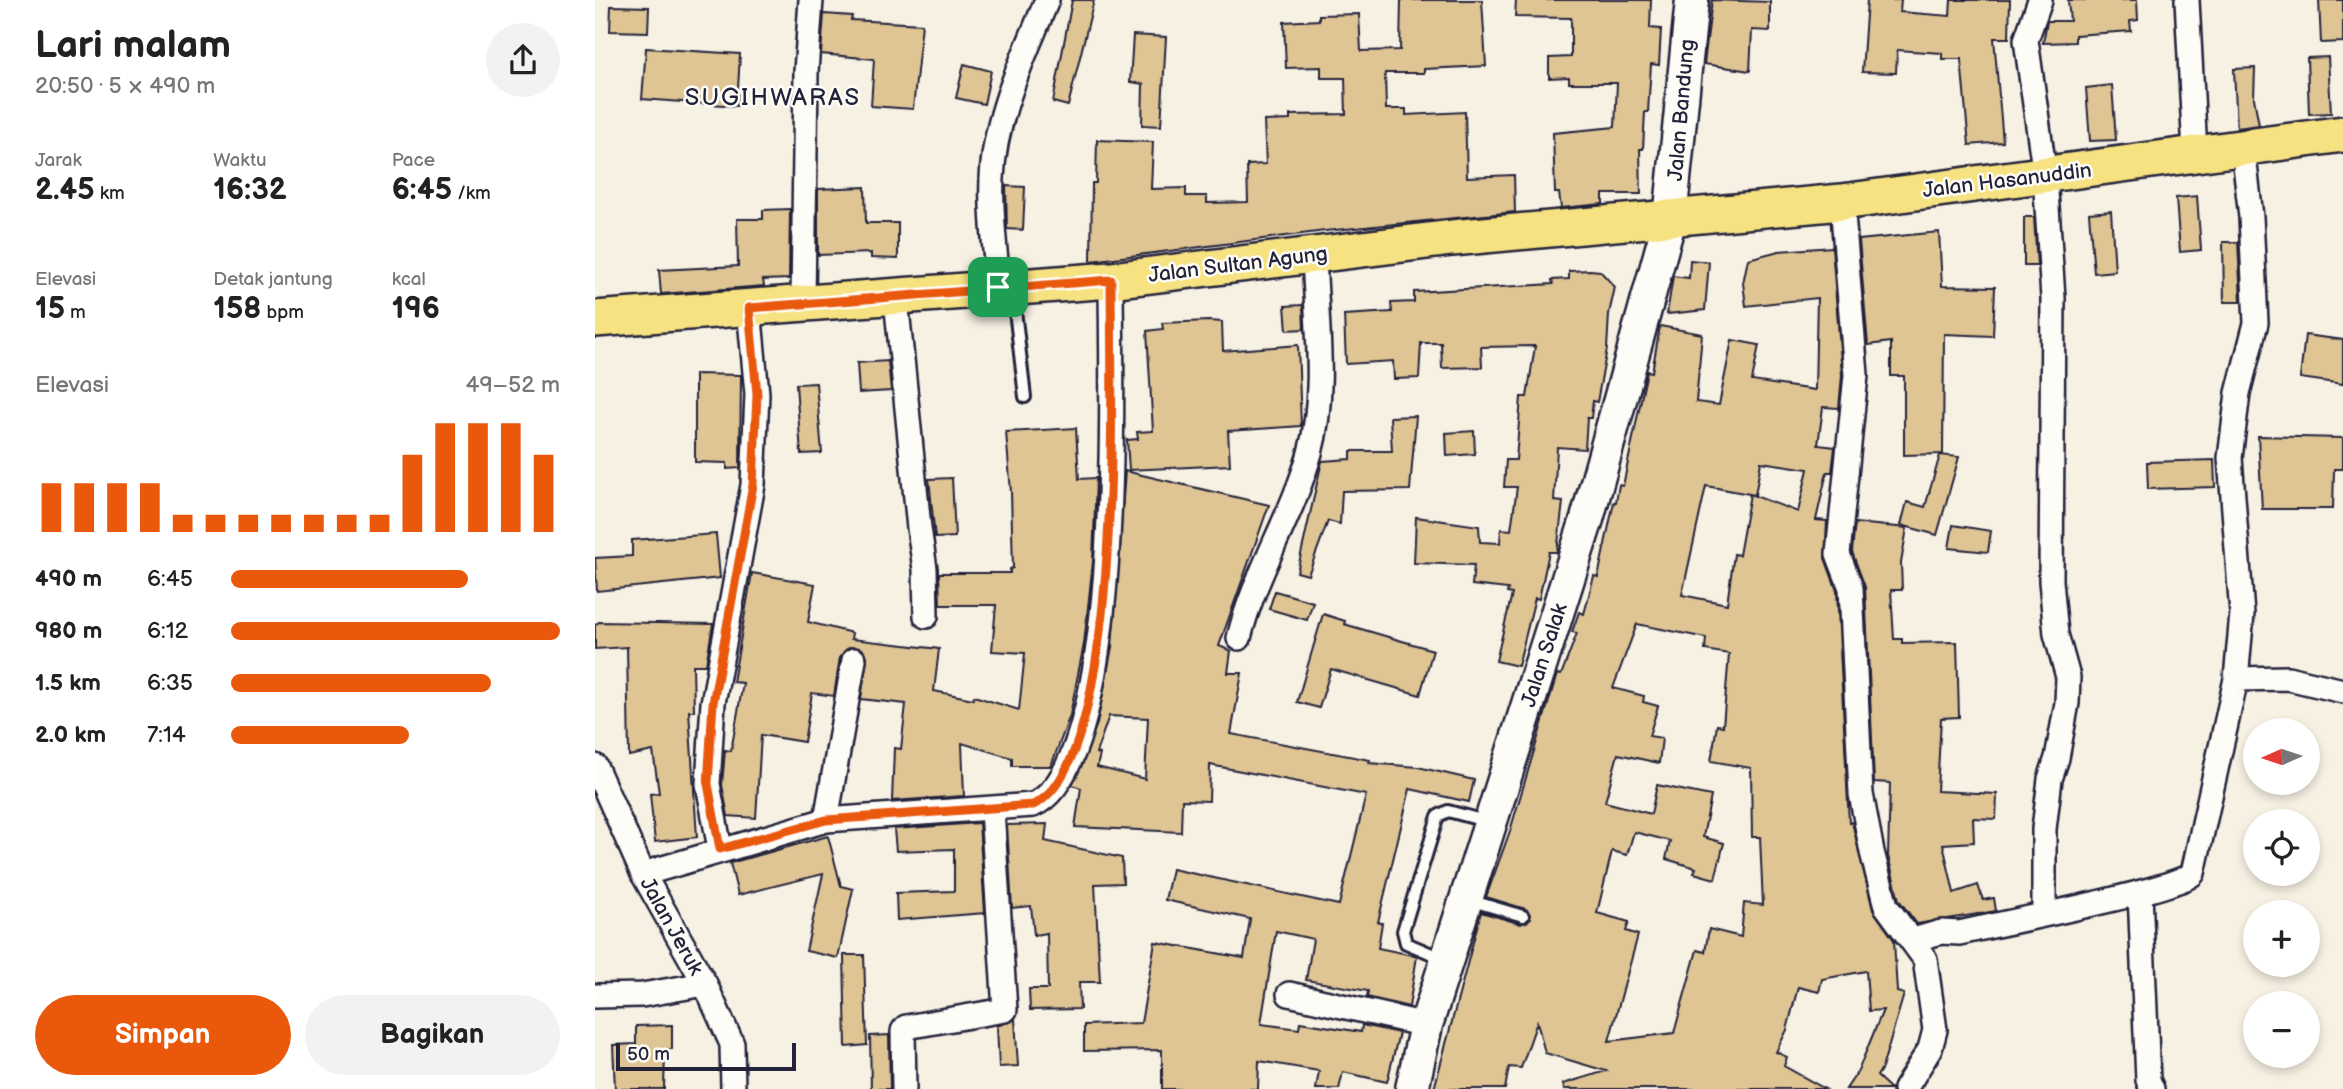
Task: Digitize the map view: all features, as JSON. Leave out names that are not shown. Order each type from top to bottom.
[{"type":"main road","name":"Jalan Bandung","points":[[1670,219],[1692,0]]},
{"type":"main road","name":"Jalan Hasanuddin","points":[[1670,219],[1842,202],[2343,134]]},
{"type":"main road","name":"Jalan Sultan Agung","points":[[595,320],[803,303],[896,299],[1005,287],[1111,280],[1452,238],[1670,219]]},
{"type":"main road","name":"Jalan Salak","points":[[1412,1089],[1426,1025],[1587,519],[1670,219]]},
{"type":"street","points":[[803,303],[806,72],[811,0]]},
{"type":"street","points":[[1005,287],[992,180],[996,148],[1006,102],[1047,0]]},
{"type":"street","points":[[2040,0],[2026,40],[2045,176],[2053,298],[2051,581],[2056,634],[2068,677],[2067,703],[2057,758],[2050,779],[2044,829],[2044,913]]},
{"type":"street","points":[[2187,0],[2195,153]]},
{"type":"street","points":[[1913,940],[1941,932],[1959,933],[2140,893],[2187,879],[2193,873],[2236,679],[2242,614],[2230,458],[2238,393],[2256,323],[2251,217],[2243,147]]},
{"type":"street","points":[[1842,202],[1856,375],[1838,554],[1851,588],[1861,794],[1872,852],[1887,906],[1904,934],[1913,940],[1925,959],[1935,1030],[1930,1049],[1905,1089]]},
{"type":"street","points":[[1239,638],[1248,600],[1302,481],[1311,450],[1317,414],[1314,255]]},
{"type":"street","points":[[643,874],[720,849],[826,820],[1033,805],[1044,800],[1054,789],[1079,739],[1096,670],[1111,489],[1111,280]]},
{"type":"street","points":[[896,299],[925,569],[926,616]]},
{"type":"street","points":[[720,849],[708,784],[713,703],[753,485],[757,394],[749,308]]},
{"type":"street","points":[[826,820],[854,660]]},
{"type":"street","points":[[2236,679],[2288,678],[2343,691]]},
{"type":"street","name":"Jalan Jeruk","points":[[595,766],[643,874],[705,984],[732,1044],[733,1089]]},
{"type":"street","points":[[904,1089],[903,1031],[906,1027],[1005,1010],[992,810]]},
{"type":"street","points":[[2140,893],[2148,1080],[2152,1089]]},
{"type":"street","points":[[595,996],[642,995],[705,984]]},
{"type":"street","points":[[1289,994],[1426,1025]]},
{"type":"lane","points":[[1005,287],[1025,397]]},
{"type":"lane","points":[[1447,960],[1406,943],[1403,931],[1438,816],[1448,811],[1491,822]]},
{"type":"lane","points":[[1467,899],[1523,916]]},
{"type":"building","points":[[1072,0],[1094,0],[1068,106],[1053,102]]},
{"type":"building","points":[[1401,0],[1482,0],[1486,66],[1424,69],[1424,73],[1385,73],[1386,109],[1406,109],[1406,115],[1465,112],[1467,177],[1514,175],[1515,212],[1325,231],[1091,261],[1092,183],[1096,183],[1097,140],[1153,142],[1151,189],[1186,188],[1186,196],[1207,196],[1207,203],[1248,202],[1247,165],[1266,164],[1264,121],[1290,120],[1290,115],[1346,114],[1345,78],[1321,78],[1321,67],[1286,68],[1284,22],[1319,20],[1319,15],[1359,14],[1361,51],[1400,50]]},
{"type":"building","points":[[1516,0],[1651,0],[1650,28],[1661,29],[1659,65],[1651,64],[1648,112],[1645,112],[1643,149],[1640,149],[1641,194],[1603,194],[1603,204],[1561,208],[1559,193],[1555,193],[1553,133],[1615,127],[1617,83],[1569,83],[1569,77],[1549,78],[1549,58],[1571,57],[1571,18],[1515,17]]},
{"type":"building","points":[[1712,0],[1770,2],[1770,31],[1752,30],[1750,71],[1704,64]]},
{"type":"building","points":[[1867,0],[1901,0],[1900,12],[1950,16],[1951,0],[2010,0],[2009,38],[1994,38],[2003,142],[1969,145],[1961,59],[1942,59],[1942,53],[1897,50],[1896,73],[1862,72]]},
{"type":"building","points":[[2068,0],[2137,0],[2138,20],[2130,21],[2131,31],[2075,35],[2075,42],[2043,43],[2047,21],[2070,21]]},
{"type":"building","points":[[2319,0],[2343,0],[2343,42],[2321,43]]},
{"type":"building","points":[[611,6],[649,7],[648,32],[610,31]]},
{"type":"building","points":[[824,14],[852,16],[851,20],[922,24],[913,109],[871,106],[874,59],[821,54]]},
{"type":"building","points":[[1133,35],[1166,37],[1161,126],[1142,125],[1143,84],[1130,82]]},
{"type":"building","points":[[646,48],[740,54],[737,106],[642,99]]},
{"type":"building","points":[[2328,57],[2331,113],[2309,114],[2307,58]]},
{"type":"building","points":[[964,64],[991,71],[984,104],[956,98]]},
{"type":"building","points":[[2255,68],[2254,98],[2259,125],[2237,128],[2234,69]]},
{"type":"building","points":[[2112,85],[2116,140],[2090,141],[2086,88]]},
{"type":"building","points":[[1006,186],[1025,187],[1023,230],[1007,229]]},
{"type":"building","points":[[865,187],[866,223],[898,223],[898,259],[871,258],[871,253],[818,255],[818,189]]},
{"type":"building","points":[[2197,196],[2201,250],[2180,252],[2176,198]]},
{"type":"building","points":[[790,209],[789,279],[763,280],[764,286],[661,294],[659,270],[738,266],[737,219],[763,219],[763,210]]},
{"type":"building","points":[[2111,211],[2115,271],[2094,273],[2089,213]]},
{"type":"building","points":[[2024,217],[2034,217],[2037,266],[2024,266]]},
{"type":"building","points":[[1939,232],[1942,286],[1995,287],[1993,336],[1944,334],[1943,454],[1904,455],[1904,376],[1891,376],[1891,342],[1868,345],[1859,240]]},
{"type":"building","points":[[2223,242],[2238,242],[2241,302],[2224,302]]},
{"type":"building","points":[[1832,247],[1842,375],[1839,408],[1823,407],[1818,445],[1835,447],[1832,472],[1827,472],[1816,520],[1827,521],[1825,558],[1837,591],[1849,823],[1852,822],[1873,910],[1894,940],[1897,992],[1904,994],[1882,1068],[1877,1076],[1891,1089],[1846,1089],[1858,1071],[1883,1010],[1869,1011],[1866,971],[1822,979],[1819,992],[1798,987],[1787,1030],[1776,1052],[1787,1057],[1784,1066],[1825,1089],[1564,1089],[1563,1084],[1606,1071],[1545,1053],[1537,1022],[1521,1068],[1509,1067],[1505,1089],[1434,1089],[1481,912],[1521,924],[1531,918],[1526,909],[1486,897],[1510,831],[1557,674],[1561,675],[1577,633],[1572,632],[1579,612],[1584,614],[1594,576],[1598,577],[1614,502],[1619,485],[1623,486],[1647,371],[1652,372],[1660,326],[1702,334],[1696,402],[1719,405],[1732,340],[1759,345],[1752,381],[1815,390],[1817,298],[1746,306],[1743,283],[1748,259],[1779,251]],"holes":[[[1761,462],[1808,469],[1798,512],[1750,494],[1755,495]],[[1706,486],[1750,494],[1739,555],[1734,554],[1727,604],[1682,595]],[[1637,624],[1706,638],[1705,650],[1729,654],[1723,726],[1717,725],[1711,761],[1751,768],[1752,837],[1760,837],[1763,905],[1744,903],[1741,937],[1709,929],[1705,952],[1697,950],[1674,1033],[1609,1041],[1638,935],[1626,931],[1629,922],[1597,913],[1612,851],[1627,855],[1634,832],[1670,841],[1666,859],[1696,868],[1694,873],[1715,879],[1724,843],[1703,837],[1711,796],[1657,785],[1651,814],[1605,802],[1618,754],[1659,763],[1662,738],[1649,736],[1658,706],[1643,702],[1644,696],[1613,688]]]},
{"type":"building","points":[[1690,260],[1709,262],[1705,310],[1667,314],[1673,276],[1689,278]]},
{"type":"building","points":[[1569,271],[1600,271],[1615,287],[1609,314],[1607,349],[1597,402],[1593,401],[1591,418],[1587,418],[1585,449],[1557,447],[1554,501],[1563,502],[1557,552],[1549,552],[1539,599],[1535,598],[1518,666],[1496,661],[1512,594],[1507,593],[1508,589],[1472,585],[1474,565],[1414,563],[1416,517],[1479,526],[1480,542],[1500,543],[1501,529],[1511,530],[1517,487],[1504,487],[1506,460],[1516,460],[1521,397],[1527,397],[1535,346],[1481,347],[1482,367],[1442,368],[1441,343],[1421,343],[1419,378],[1394,379],[1393,361],[1346,364],[1344,315],[1392,312],[1391,303],[1414,302],[1414,292],[1553,284],[1552,280],[1569,279]]},
{"type":"building","points":[[1303,305],[1304,329],[1287,330],[1285,306]]},
{"type":"building","points":[[1222,322],[1223,351],[1298,345],[1301,426],[1228,431],[1230,465],[1129,470],[1127,440],[1138,439],[1137,432],[1153,431],[1147,331],[1163,329],[1162,323]]},
{"type":"building","points":[[2305,335],[2343,340],[2343,384],[2300,378]]},
{"type":"building","points":[[888,361],[891,391],[859,393],[857,363]]},
{"type":"building","points":[[695,374],[741,375],[740,468],[727,469],[727,463],[695,462]]},
{"type":"building","points":[[816,383],[822,453],[801,454],[796,384]]},
{"type":"building","points":[[1416,416],[1410,490],[1342,491],[1340,524],[1328,521],[1308,575],[1297,572],[1322,461],[1351,459],[1351,451],[1392,451],[1390,417]]},
{"type":"building","points":[[1076,428],[1079,479],[1096,478],[1093,561],[1084,644],[1070,715],[1051,766],[1012,766],[1012,758],[962,743],[964,796],[892,801],[894,748],[901,749],[906,704],[861,699],[867,656],[862,649],[850,647],[840,657],[834,696],[812,693],[804,742],[761,735],[756,818],[728,816],[722,785],[725,750],[731,751],[743,683],[733,682],[752,573],[815,584],[808,622],[852,633],[851,639],[939,649],[934,691],[973,699],[974,696],[1019,710],[1025,653],[992,651],[996,605],[940,605],[939,573],[1010,573],[1013,568],[1011,492],[1006,432]]},
{"type":"building","points":[[1474,431],[1475,454],[1447,456],[1446,433]]},
{"type":"building","points":[[2258,436],[2343,438],[2343,469],[2334,469],[2333,509],[2262,509]]},
{"type":"building","points":[[1940,455],[1959,457],[1937,535],[1901,525],[1907,502],[1925,507]]},
{"type":"building","points":[[2214,460],[2215,487],[2148,489],[2147,462]]},
{"type":"building","points":[[1125,471],[1269,505],[1219,646],[1231,651],[1228,673],[1242,673],[1231,734],[1370,760],[1369,763],[1418,767],[1474,780],[1469,802],[1410,789],[1378,922],[1382,923],[1378,948],[1417,956],[1409,1007],[1367,997],[1368,991],[1306,980],[1313,939],[1276,931],[1261,1024],[1299,1029],[1300,1022],[1361,1032],[1362,1025],[1399,1033],[1387,1082],[1343,1072],[1339,1089],[1316,1089],[1319,1071],[1259,1061],[1258,1089],[1162,1089],[1162,1050],[1084,1051],[1084,1025],[1141,1023],[1155,942],[1244,958],[1250,919],[1165,900],[1172,869],[1339,905],[1366,795],[1210,765],[1209,801],[1182,800],[1181,832],[1075,827],[1081,788],[1072,785],[1097,724],[1112,647]],"holes":[[[1109,716],[1148,718],[1145,779],[1097,767],[1100,754],[1096,753]]]},
{"type":"building","points":[[952,478],[955,537],[935,538],[929,479]]},
{"type":"building","points":[[1855,523],[1907,528],[1901,563],[1902,590],[1891,590],[1894,639],[1902,639],[1902,643],[1957,642],[1959,717],[1941,718],[1937,791],[1997,794],[1996,819],[1973,818],[1974,842],[1943,844],[1954,893],[1978,885],[1983,900],[1994,898],[1996,911],[1917,924],[1899,900],[1888,856],[1890,783],[1874,782],[1865,587],[1852,552]]},
{"type":"building","points":[[1953,525],[1991,531],[1988,552],[1949,548]]},
{"type":"building","points":[[716,534],[720,578],[597,591],[595,558],[632,556],[632,540]]},
{"type":"building","points":[[1275,591],[1313,602],[1307,620],[1269,609]]},
{"type":"building","points":[[1323,614],[1345,621],[1344,624],[1433,650],[1420,695],[1331,669],[1319,708],[1297,702]]},
{"type":"building","points":[[599,622],[713,624],[706,665],[693,665],[694,711],[689,711],[697,837],[655,842],[650,794],[659,793],[653,751],[629,756],[627,647],[595,649],[595,625]]},
{"type":"building","points":[[979,823],[985,913],[897,920],[896,893],[954,891],[954,849],[896,851],[894,829]]},
{"type":"building","points":[[1047,824],[1045,841],[1122,858],[1123,883],[1095,884],[1100,982],[1079,982],[1080,1009],[1030,1010],[1029,989],[1048,989],[1047,933],[1034,935],[1031,906],[1012,908],[1007,825]]},
{"type":"building","points":[[828,836],[841,886],[853,889],[838,958],[806,951],[823,874],[738,895],[730,863]]},
{"type":"building","points":[[844,955],[864,955],[867,1045],[846,1047]]},
{"type":"building","points":[[1015,1019],[1018,1066],[999,1067],[997,1026]]},
{"type":"building","points":[[672,1025],[672,1049],[665,1050],[664,1089],[615,1089],[613,1045],[636,1044],[636,1026]]},
{"type":"building","points":[[889,1035],[890,1089],[871,1089],[870,1036]]},
{"type":"district","name":"SUGIHWARAS","points":[[773,97]]},
{"type":"route","points":[[1111,280],[1111,489],[1096,670],[1079,739],[1054,789],[1044,800],[1033,805],[826,820],[720,849],[708,784],[713,703],[753,485],[757,394],[749,308],[896,299],[998,287],[1111,280]]}]
